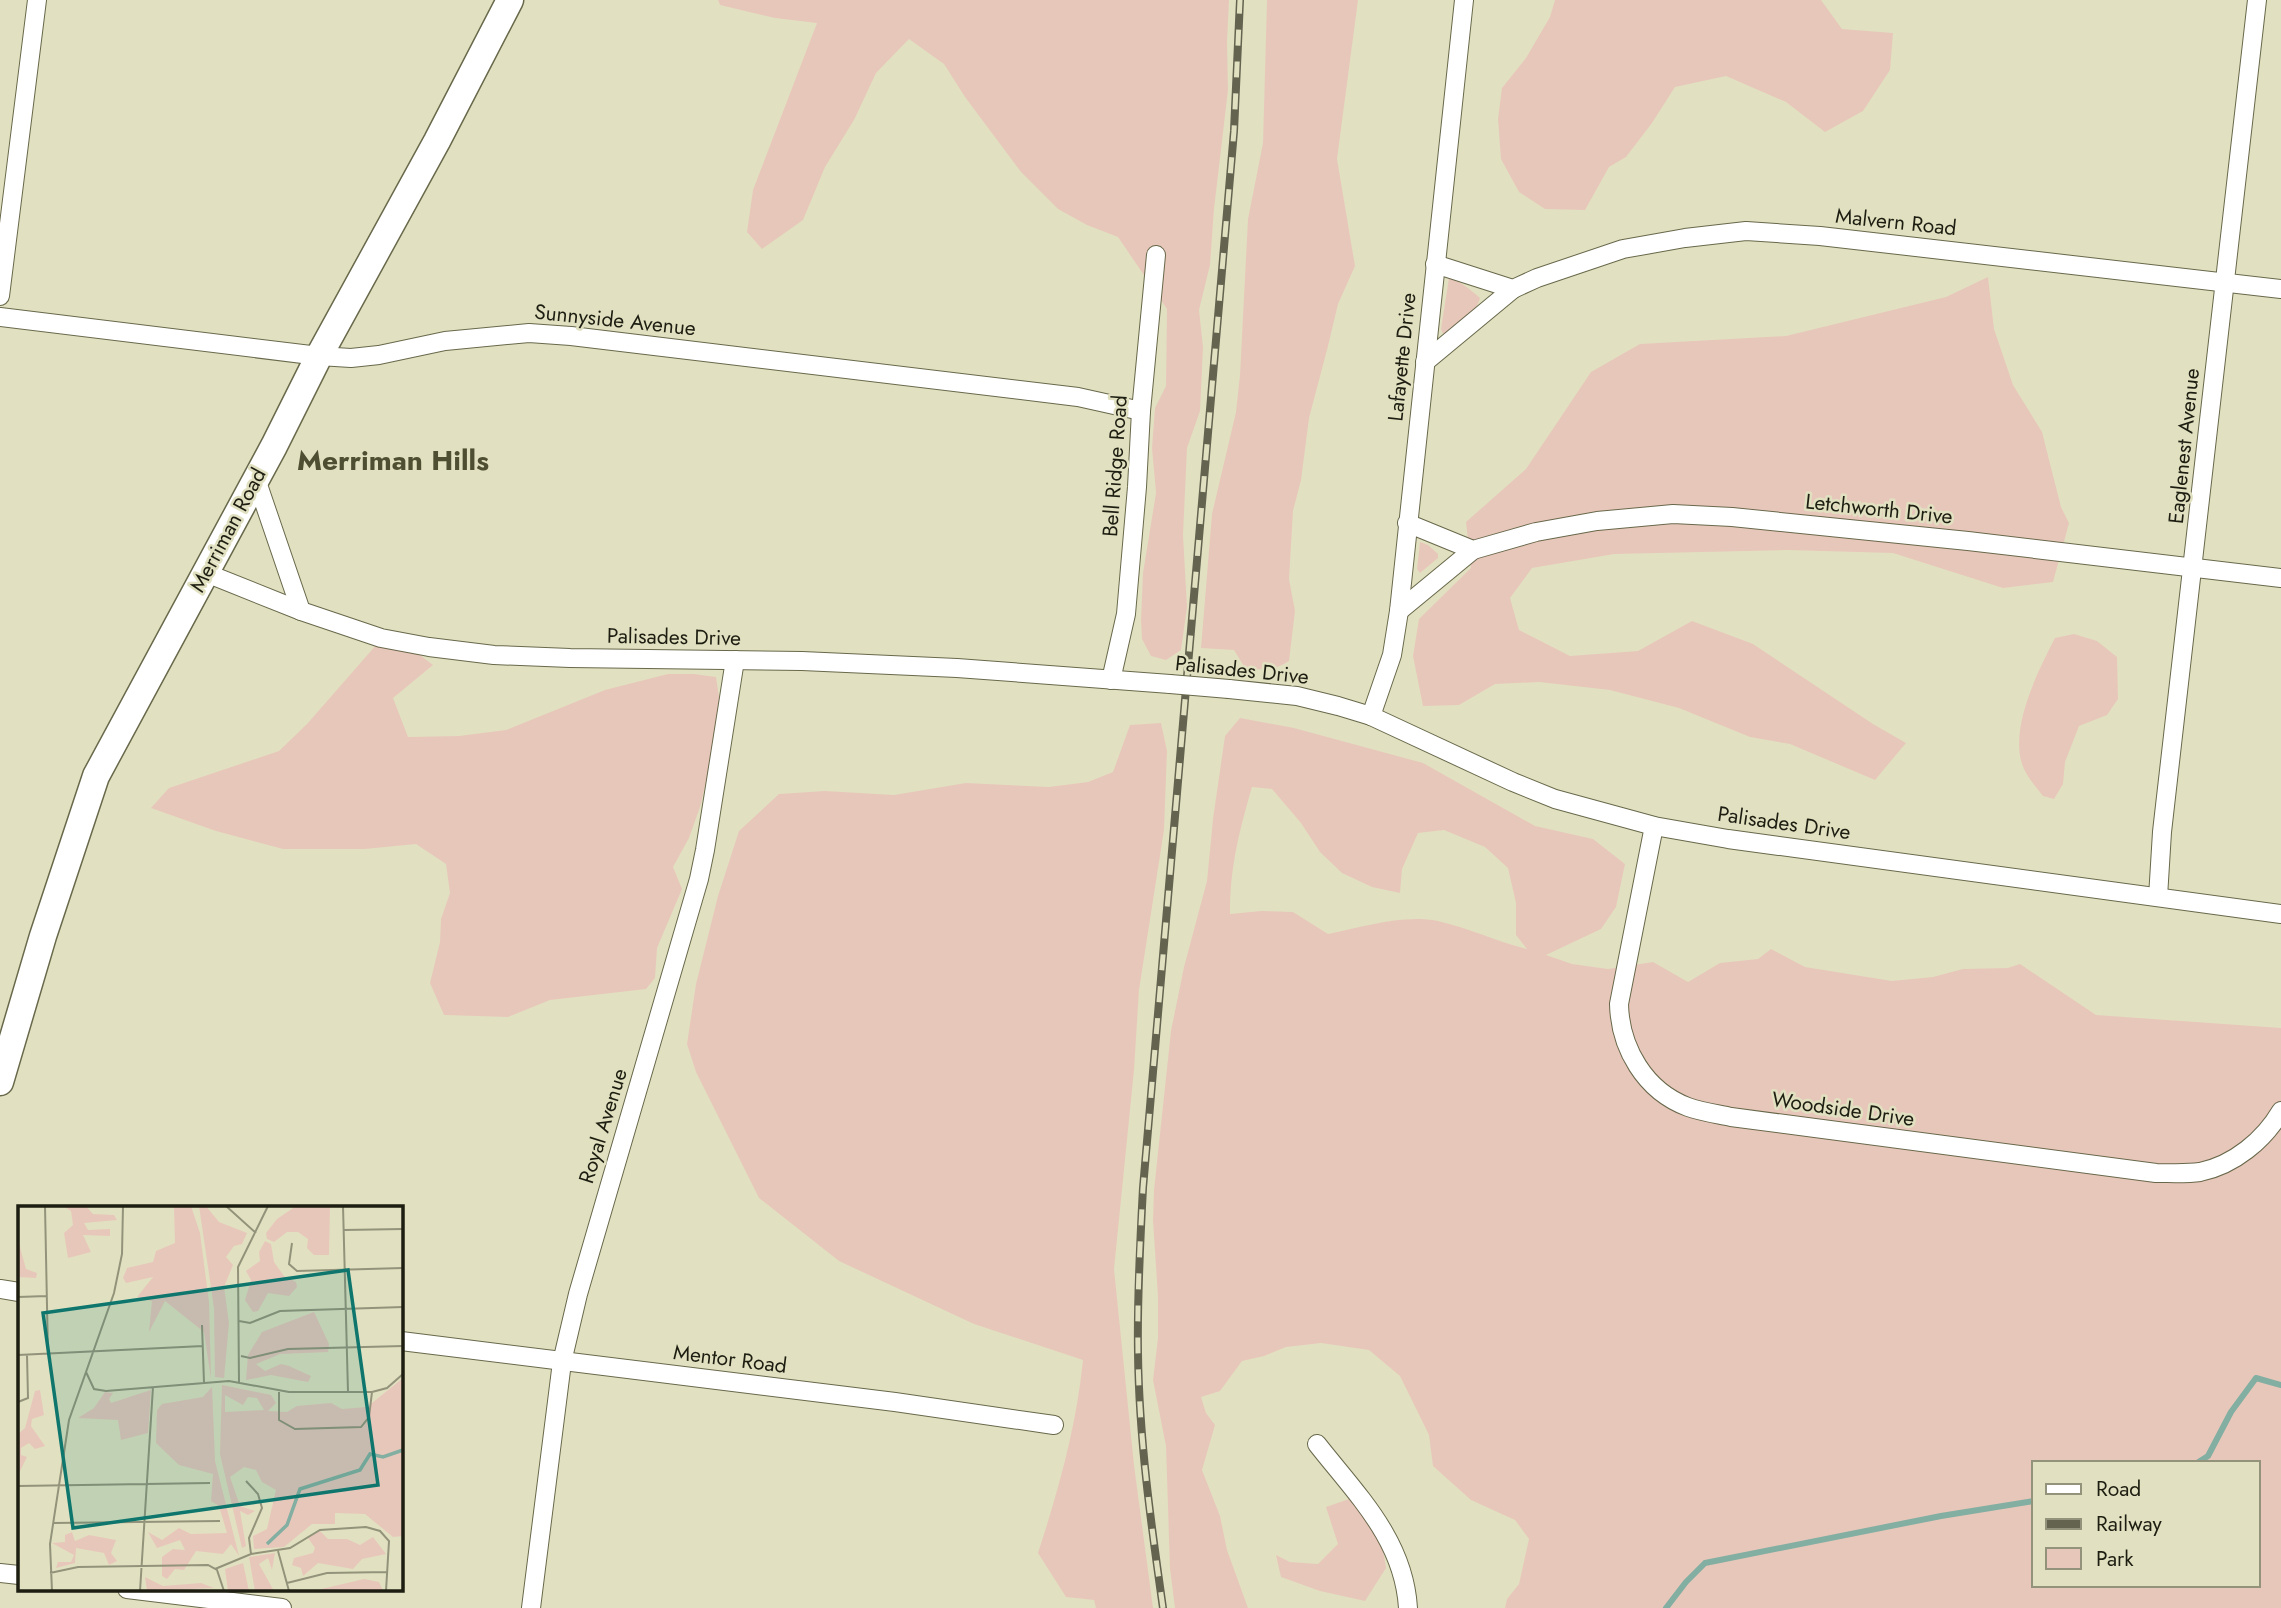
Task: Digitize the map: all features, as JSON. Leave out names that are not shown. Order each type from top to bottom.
[{"type":"main road","name":"Merriman Road","points":[[0,1082],[43,936],[96,776],[510,0]]},
{"type":"street","points":[[0,296],[37,0]]},
{"type":"street","name":"Lafayette Drive","points":[[1371,716],[1392,655],[1399,611],[1464,0]]},
{"type":"street","name":"Eaglenest Avenue","points":[[2158,897],[2162,832],[2257,0]]},
{"type":"street","name":"Malvern Road","points":[[1425,362],[1513,289],[1536,278],[1623,249],[1685,238],[1746,232],[1820,236],[2281,289]]},
{"type":"street","name":"Bell Ridge Road","points":[[1111,680],[1126,614],[1156,255]]},
{"type":"street","points":[[1435,264],[1513,289]]},
{"type":"street","name":"Sunnyside Avenue","points":[[0,317],[351,358],[445,341],[529,333],[571,335],[1078,397],[1141,411]]},
{"type":"street","points":[[256,479],[301,611]]},
{"type":"street","name":"Letchworth Drive","points":[[1399,611],[1473,550],[1536,532],[1597,521],[1673,514],[1762,519],[2281,578]]},
{"type":"street","points":[[1407,523],[1473,550]]},
{"type":"street","name":"Palisades Drive","points":[[206,573],[301,611],[381,638],[494,655],[802,661],[931,667],[1297,696],[1371,716],[1513,782],[1579,807],[1654,826],[1728,839],[2281,914]]},
{"type":"street","name":"Royal Avenue","points":[[531,1608],[562,1362],[582,1281],[699,879],[735,660]]},
{"type":"street","name":"Woodside Drive","points":[[1654,826],[1619,1003],[1620,1019],[1623,1034],[1637,1066],[1660,1091],[1688,1107],[1731,1117],[2156,1173],[2201,1171],[2233,1159],[2254,1145],[2281,1111]]},
{"type":"street","points":[[0,1290],[18,1292]]},
{"type":"street","name":"Mentor Road","points":[[402,1341],[1054,1424]]},
{"type":"street","points":[[1317,1444],[1384,1530],[1407,1585],[1408,1608]]},
{"type":"street","points":[[0,1573],[18,1575]]},
{"type":"street","points":[[135,1590],[282,1608]]},
{"type":"green space","points":[[718,0],[1229,0],[1228,90],[1210,265],[1199,310],[1203,347],[1200,411],[1187,448],[1183,535],[1187,607],[1181,650],[1166,660],[1151,656],[1142,639],[1141,620],[1143,573],[1156,493],[1152,448],[1155,408],[1166,386],[1167,309],[1118,237],[1087,225],[1058,209],[1021,172],[944,64],[909,39],[876,73],[854,120],[825,167],[803,220],[762,249],[747,232],[753,190],[817,23],[775,18],[720,5]]},
{"type":"green space","points":[[1267,0],[1358,0],[1337,159],[1355,266],[1338,304],[1309,418],[1301,480],[1293,511],[1289,579],[1295,611],[1289,661],[1278,667],[1263,669],[1245,668],[1234,650],[1201,648],[1212,514],[1236,412],[1240,375],[1248,219],[1263,143]]},
{"type":"green space","points":[[1555,0],[1821,0],[1842,29],[1893,33],[1890,70],[1863,111],[1825,132],[1786,102],[1726,76],[1675,87],[1626,157],[1609,167],[1585,210],[1545,209],[1519,192],[1501,159],[1498,119],[1502,88],[1526,58],[1550,17]]},
{"type":"green space","points":[[1988,277],[1994,329],[2013,385],[2042,432],[2061,507],[2069,523],[2053,582],[2003,588],[1893,553],[1787,550],[1614,554],[1532,568],[1510,598],[1519,630],[1570,656],[1638,651],[1692,621],[1753,644],[1906,743],[1875,780],[1790,744],[1750,737],[1679,708],[1610,690],[1539,682],[1495,684],[1459,705],[1423,706],[1413,656],[1419,619],[1471,568],[1466,522],[1526,469],[1591,372],[1640,344],[1786,336],[1946,297]]},
{"type":"green space","points":[[1449,278],[1480,298],[1466,320],[1443,334],[1441,329]]},
{"type":"green space","points":[[1420,542],[1428,545],[1438,554],[1438,558],[1420,573],[1417,569]]},
{"type":"green space","points":[[2074,634],[2097,641],[2117,657],[2118,699],[2107,715],[2079,726],[2065,762],[2063,784],[2054,799],[2043,796],[2024,769],[2019,738],[2033,684],[2055,638]]},
{"type":"green space","points":[[403,642],[433,665],[393,698],[408,737],[459,736],[506,730],[605,690],[668,674],[716,677],[721,710],[701,804],[689,838],[673,867],[682,889],[657,948],[655,978],[646,989],[550,1000],[508,1017],[444,1015],[430,983],[440,942],[441,919],[450,893],[446,864],[416,844],[365,849],[283,849],[216,831],[151,808],[169,788],[279,751],[307,724],[377,644]]},
{"type":"green space","points":[[1240,718],[1294,728],[1423,763],[1535,826],[1593,839],[1625,864],[1616,907],[1601,929],[1546,955],[1572,964],[1608,969],[1653,962],[1688,982],[1720,963],[1758,959],[1771,949],[1805,967],[1892,981],[1933,977],[1963,969],[2008,968],[2020,964],[2096,1015],[2281,1028],[2281,1608],[1505,1608],[1507,1599],[1519,1584],[1529,1539],[1515,1520],[1471,1500],[1433,1466],[1429,1435],[1400,1376],[1369,1350],[1321,1343],[1286,1347],[1242,1361],[1220,1391],[1201,1397],[1206,1413],[1215,1425],[1202,1470],[1220,1516],[1227,1550],[1248,1608],[1175,1608],[1170,1569],[1166,1446],[1153,1380],[1158,1338],[1154,1190],[1171,1031],[1184,967],[1207,881],[1225,736]],"holes":[[[1252,787],[1272,789],[1301,823],[1320,852],[1342,873],[1372,887],[1400,893],[1402,869],[1418,833],[1444,830],[1485,847],[1508,868],[1516,903],[1516,935],[1527,949],[1450,924],[1425,919],[1383,922],[1328,934],[1293,912],[1230,914],[1236,850]]]},
{"type":"green space","points":[[1161,723],[1167,751],[1164,830],[1139,990],[1134,1070],[1114,1269],[1134,1465],[1153,1608],[1096,1608],[1094,1600],[1066,1597],[1038,1553],[1066,1458],[1083,1360],[974,1324],[839,1261],[759,1198],[696,1072],[687,1044],[696,984],[718,896],[739,831],[779,794],[825,791],[894,795],[966,783],[1049,787],[1088,782],[1113,772],[1130,725]]},
{"type":"green space","points":[[1349,1499],[1380,1531],[1386,1568],[1365,1601],[1320,1591],[1281,1577],[1276,1555],[1290,1562],[1318,1564],[1338,1544],[1326,1507]]},
{"type":"waterway","points":[[2200,1461],[2208,1456],[2231,1412],[2256,1378],[2281,1385]]},
{"type":"waterway","points":[[1666,1608],[1705,1563],[1941,1516],[2032,1501]]},
{"type":"railway","points":[[1163,1608],[1143,1449],[1138,1291],[1143,1188],[1234,131],[1240,0]]},
{"type":"district","name":"Merriman Hills","points":[[393,460]]}]
